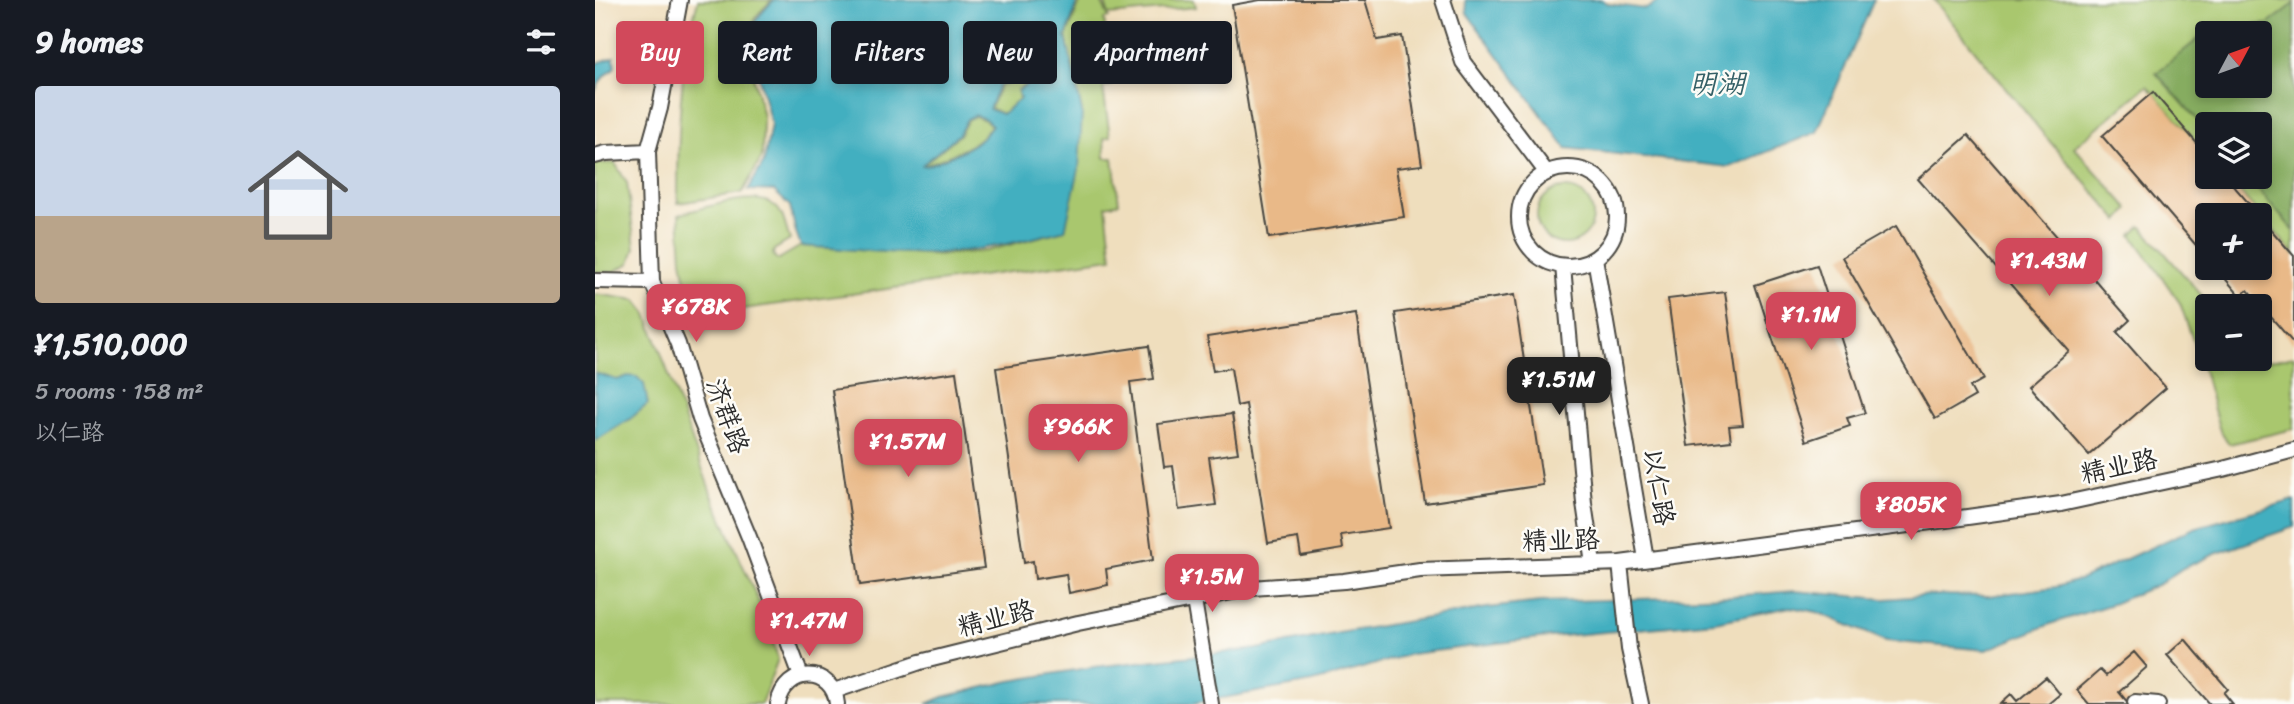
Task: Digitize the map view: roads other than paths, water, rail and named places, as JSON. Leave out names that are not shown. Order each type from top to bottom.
[{"type":"street","name":"济群路","points":[[680,0],[660,108],[648,151],[652,282],[678,344],[700,419],[749,537],[801,676]]},
{"type":"street","points":[[1443,0],[1463,62],[1546,173]]},
{"type":"street","points":[[595,156],[648,151]]},
{"type":"street","points":[[1562,168],[1579,169],[1594,175],[1610,193],[1617,217],[1614,233],[1607,247],[1595,258],[1579,265],[1563,266],[1547,261],[1533,252],[1524,239],[1519,223],[1519,208],[1524,193],[1534,181],[1546,173],[1562,168]]},
{"type":"street","name":"以仁路","points":[[1595,258],[1646,559]]},
{"type":"street","points":[[1563,266],[1584,503],[1593,564]]},
{"type":"street","points":[[595,281],[652,282]]},
{"type":"street","name":"精业路","points":[[836,698],[948,655],[1078,623],[1252,588],[1344,581],[1420,570],[1620,563],[2061,504],[2223,469],[2294,450]]},
{"type":"street","points":[[1620,563],[1629,649],[1641,704]]},
{"type":"street","points":[[1194,600],[1211,704]]},
{"type":"street","points":[[778,704],[784,687],[801,676],[811,675],[828,683],[836,698]]},
{"type":"street","points":[[2134,702],[2158,704]]},
{"type":"water","points":[[774,0],[1078,0],[1066,37],[1071,60],[1071,84],[1076,84],[1082,112],[1079,169],[1065,230],[996,246],[954,252],[897,253],[801,246],[790,206],[774,191],[748,190],[764,162],[771,124],[761,84],[817,84],[817,21],[756,21]],"holes":[[[975,115],[992,125],[987,133],[972,145],[954,155],[926,166],[922,165],[959,134],[967,119]]]},
{"type":"water","name":"明湖","points":[[1465,0],[1603,0],[1609,4],[1646,9],[1661,0],[1874,0],[1817,132],[1729,167],[1566,148],[1467,13]]},
{"type":"water","points":[[614,57],[615,67],[602,79],[595,91],[595,64]]},
{"type":"water","points":[[595,373],[617,380],[628,376],[637,377],[644,384],[648,404],[595,441]]},
{"type":"water","points":[[2294,500],[2294,527],[2215,554],[2183,568],[2159,584],[2115,603],[2053,623],[1986,650],[1886,641],[1817,612],[1790,607],[1715,622],[1539,638],[1411,654],[1313,682],[1188,704],[927,704],[943,697],[1010,681],[1093,667],[1257,649],[1487,608],[1540,602],[1732,596],[1795,591],[1885,599],[1933,595],[1988,596],[2056,587],[2082,579],[2194,528]]}]
